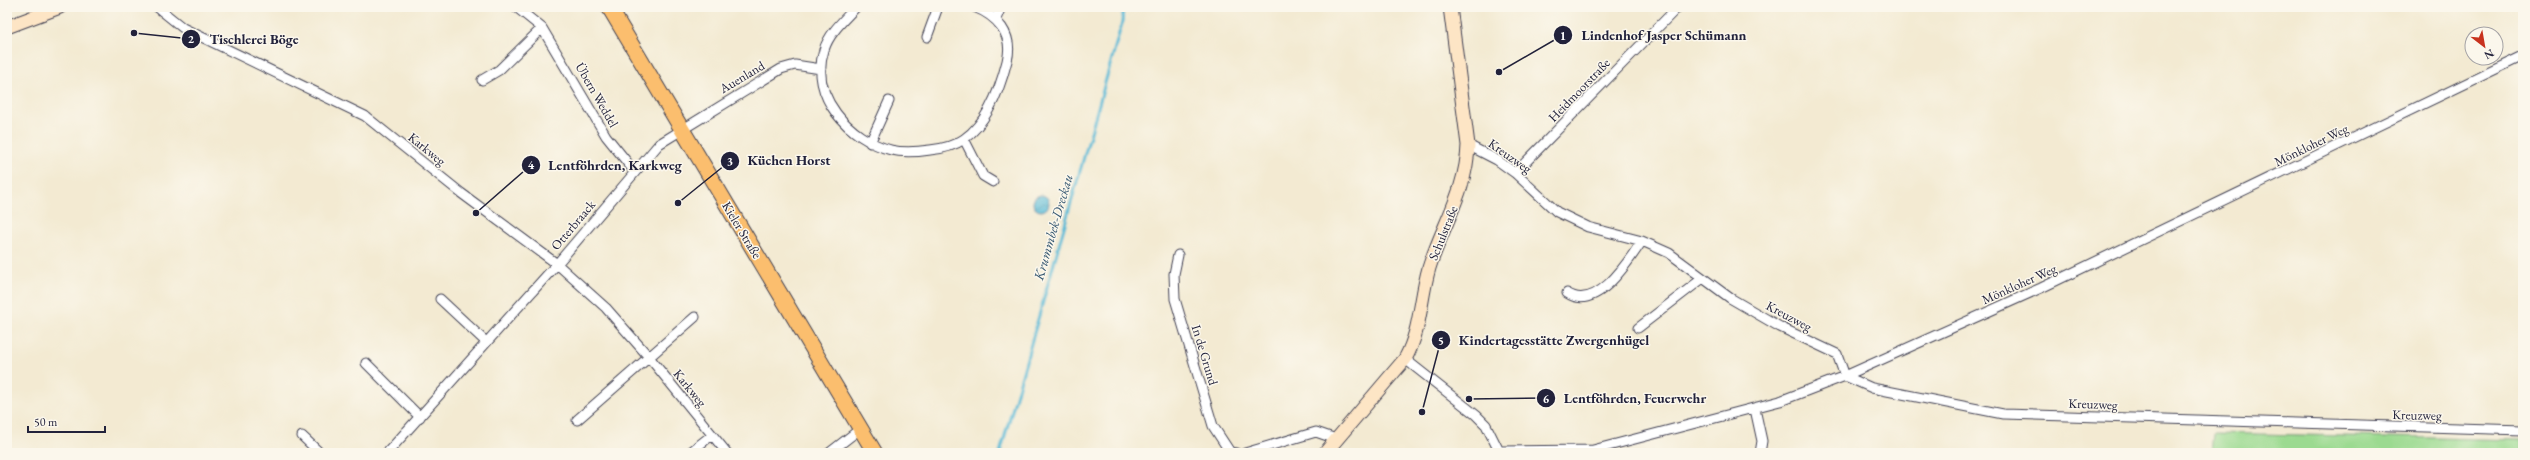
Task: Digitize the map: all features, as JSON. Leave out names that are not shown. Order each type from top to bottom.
[{"type":"main road","name":"Kieler Straße","points":[[609,7],[875,453]]},
{"type":"street","name":"Karkweg","points":[[157,7],[184,28],[365,116],[461,193],[557,264],[606,308],[727,453]]},
{"type":"street","name":"Übern Weddel","points":[[516,7],[542,28],[606,136],[635,172]]},
{"type":"street","points":[[856,7],[829,38],[823,51],[821,69],[824,87],[830,105],[840,119],[870,143],[892,150],[915,152],[950,146],[964,139],[980,124],[989,110],[1007,60],[1008,44],[996,18],[974,7]]},
{"type":"street","points":[[927,37],[938,7]]},
{"type":"street","points":[[996,18],[1001,7]]},
{"type":"street","name":"Schulstraße","points":[[1325,453],[1405,359],[1414,342],[1428,271],[1436,246],[1463,183],[1468,164],[1468,145],[1450,7]]},
{"type":"street","name":"Heidmoorstraße","points":[[1515,173],[1678,7]]},
{"type":"street","points":[[7,27],[57,8]]},
{"type":"street","points":[[482,80],[499,70],[542,28]]},
{"type":"street","name":"Mönkloher Weg","points":[[1499,452],[1593,450],[1755,409],[1845,376],[2048,285],[2523,56]]},
{"type":"street","name":"Auenland","points":[[682,129],[781,69],[795,65],[821,69]]},
{"type":"street","points":[[870,143],[889,101]]},
{"type":"street","name":"Otterbraack","points":[[387,453],[557,264],[659,144],[682,129]]},
{"type":"street","points":[[964,139],[983,176],[993,182]]},
{"type":"street","name":"Kreuzweg","points":[[1468,145],[1497,160],[1515,173],[1557,212],[1588,227],[1642,241],[1668,253],[1730,298],[1780,327],[1837,354],[1845,376],[1872,388],[2003,414],[2523,430]]},
{"type":"street","points":[[1567,293],[1575,299],[1583,300],[1598,292],[1626,265],[1642,241]]},
{"type":"street","name":"In de Grund","points":[[1178,255],[1174,274],[1175,298],[1213,426],[1230,452],[1236,453]]},
{"type":"street","points":[[1638,328],[1703,278]]},
{"type":"street","points":[[440,299],[486,342]]},
{"type":"street","points":[[577,420],[696,317]]},
{"type":"street","points":[[1405,359],[1476,415],[1486,426],[1499,452]]},
{"type":"street","points":[[366,363],[420,417]]},
{"type":"street","points":[[1755,409],[1762,440],[1760,453]]},
{"type":"street","points":[[829,453],[860,429]]},
{"type":"street","points":[[1245,453],[1316,432],[1336,439]]},
{"type":"street","points":[[689,453],[712,435]]},
{"type":"street","points":[[302,436],[320,453]]},
{"type":"green space","points":[[2214,433],[2523,440],[2523,453],[2212,453]]},
{"type":"water","points":[[1038,195],[1044,195],[1049,200],[1047,209],[1044,211],[1038,211],[1033,206],[1033,200]]},
{"type":"waterway","name":"Krummbek-Dreckau","points":[[1000,453],[1122,23],[1123,7]]},
{"type":"place","name":"Tischlerei Böge","points":[[134,33]]},
{"type":"place","name":"Lindenhof Jasper Schümann","points":[[1499,72]]},
{"type":"place","name":"Küchen Horst","points":[[678,203]]},
{"type":"place","name":"Lentföhrden, Karkweg","points":[[476,213]]},
{"type":"place","name":"Lentföhrden, Feuerwehr","points":[[1469,399]]},
{"type":"place","name":"Kindertagesstätte Zwergenhügel","points":[[1422,412]]}]
